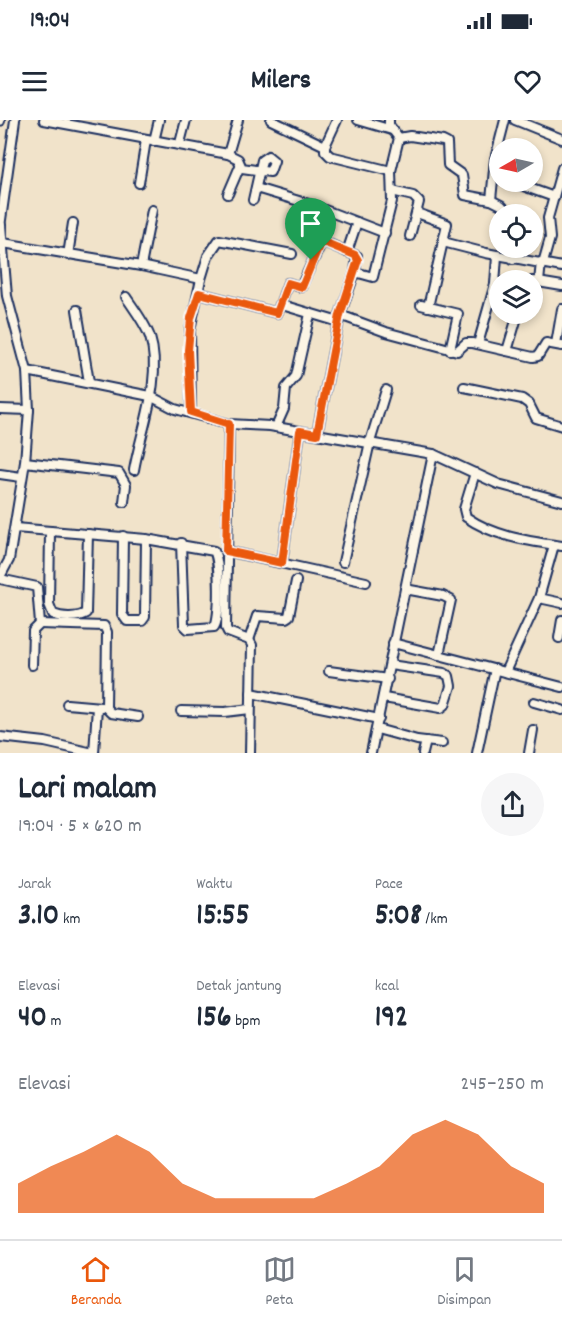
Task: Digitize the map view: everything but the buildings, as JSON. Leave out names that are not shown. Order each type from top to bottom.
[{"type":"street","points":[[15,120],[1,226],[7,296],[27,371],[29,410],[25,462],[15,528],[9,560],[0,578],[37,587],[40,593],[40,624],[33,631],[32,665]]},
{"type":"street","points":[[44,120],[150,141],[180,143],[228,154],[238,159],[240,166],[228,194]]},
{"type":"street","points":[[139,183],[150,141],[159,120]]},
{"type":"street","points":[[180,143],[186,120]]},
{"type":"street","points":[[228,154],[238,120]]},
{"type":"street","points":[[271,120],[325,146]]},
{"type":"street","points":[[337,120],[324,151],[330,156],[391,171]]},
{"type":"street","points":[[358,120],[392,130]]},
{"type":"street","points":[[389,120],[392,130],[399,138]]},
{"type":"street","points":[[502,138],[505,120]]},
{"type":"street","points":[[515,120],[562,139]]},
{"type":"street","points":[[399,138],[410,136],[444,141],[447,143],[448,165],[462,175],[465,195],[501,204]]},
{"type":"street","points":[[355,272],[373,276],[392,201],[391,171],[399,138]]},
{"type":"street","points":[[240,166],[260,172],[253,200]]},
{"type":"street","points":[[540,270],[550,238],[548,218],[562,168]]},
{"type":"street","points":[[256,188],[385,233]]},
{"type":"street","points":[[392,190],[417,198],[419,202],[410,236]]},
{"type":"street","points":[[492,200],[493,192]]},
{"type":"street","points":[[540,192],[554,197]]},
{"type":"street","points":[[141,266],[152,210]]},
{"type":"street","points":[[417,213],[447,224],[425,306],[458,314],[450,350]]},
{"type":"street","points":[[347,252],[357,222]]},
{"type":"street","points":[[68,255],[73,223]]},
{"type":"street","points":[[191,412],[188,350],[191,318],[208,255],[219,240],[292,254]]},
{"type":"street","points":[[199,293],[276,313],[282,305],[288,283],[302,287],[321,241],[358,258],[339,319],[317,434]]},
{"type":"street","points":[[443,242],[489,254]]},
{"type":"street","points":[[3,243],[141,266],[201,279]]},
{"type":"street","points":[[478,344],[495,284],[497,258]]},
{"type":"street","points":[[508,258],[562,267]]},
{"type":"street","points":[[543,283],[562,286]]},
{"type":"street","points":[[126,297],[149,336],[153,354],[150,396],[134,470]]},
{"type":"street","points":[[282,305],[450,350],[461,350],[466,343],[478,344],[533,357],[538,356],[546,343],[559,345],[562,309]]},
{"type":"street","points":[[77,310],[89,382]]},
{"type":"street","points":[[276,427],[284,409],[287,385],[296,376],[310,314]]},
{"type":"street","points":[[507,351],[515,324]]},
{"type":"street","points":[[27,371],[150,396],[175,409],[229,424],[276,427],[433,454],[529,494],[562,501]]},
{"type":"street","points":[[464,387],[525,400],[536,418],[562,426]]},
{"type":"street","points":[[343,562],[370,442],[386,390]]},
{"type":"street","points":[[0,409],[29,410]]},
{"type":"street","points":[[229,424],[226,630],[249,640]]},
{"type":"street","points":[[282,563],[300,431]]},
{"type":"street","points":[[371,753],[433,454]]},
{"type":"street","points":[[25,462],[119,473],[126,485],[124,502]]},
{"type":"street","points":[[475,473],[464,515],[490,532],[558,546],[506,672]]},
{"type":"street","points":[[0,474],[21,477]]},
{"type":"street","points":[[15,528],[123,536],[181,543],[210,549],[217,555],[218,619],[214,627],[188,629],[184,625],[181,543]]},
{"type":"street","points":[[50,531],[48,604],[53,614],[57,616],[79,616],[86,613],[88,534]]},
{"type":"street","points":[[123,536],[122,614],[127,621],[142,621],[145,617],[146,539]]},
{"type":"street","points":[[226,551],[366,582]]},
{"type":"street","points":[[250,753],[253,650],[249,640],[257,616],[286,618],[290,616],[296,581]]},
{"type":"street","points":[[405,590],[443,596],[451,600],[439,655]]},
{"type":"street","points":[[538,598],[562,603]]},
{"type":"street","points":[[559,638],[562,620]]},
{"type":"street","points":[[40,624],[100,625],[106,628],[106,708]]},
{"type":"street","points":[[393,643],[562,687]]},
{"type":"street","points":[[384,698],[441,708],[446,705],[451,686],[449,676],[444,673],[390,665]]},
{"type":"street","points":[[477,753],[495,669]]},
{"type":"street","points":[[329,671],[388,679]]},
{"type":"street","points":[[251,693],[379,719]]},
{"type":"street","points":[[534,702],[562,710]]},
{"type":"street","points":[[67,704],[106,708],[111,713],[138,717]]},
{"type":"street","points":[[0,738],[45,742],[93,753],[96,707]]},
{"type":"street","points":[[181,711],[225,712],[250,708]]},
{"type":"street","points":[[377,729],[442,743]]},
{"type":"street","points":[[529,753],[534,730]]},
{"type":"street","points":[[423,753],[426,741]]},
{"type":"route","points":[[321,241],[357,256],[358,260],[340,315],[317,434],[300,431],[282,563],[226,551],[229,424],[191,412],[188,350],[191,318],[199,293],[277,313],[282,305],[288,283],[302,287],[311,260],[321,241]]}]
